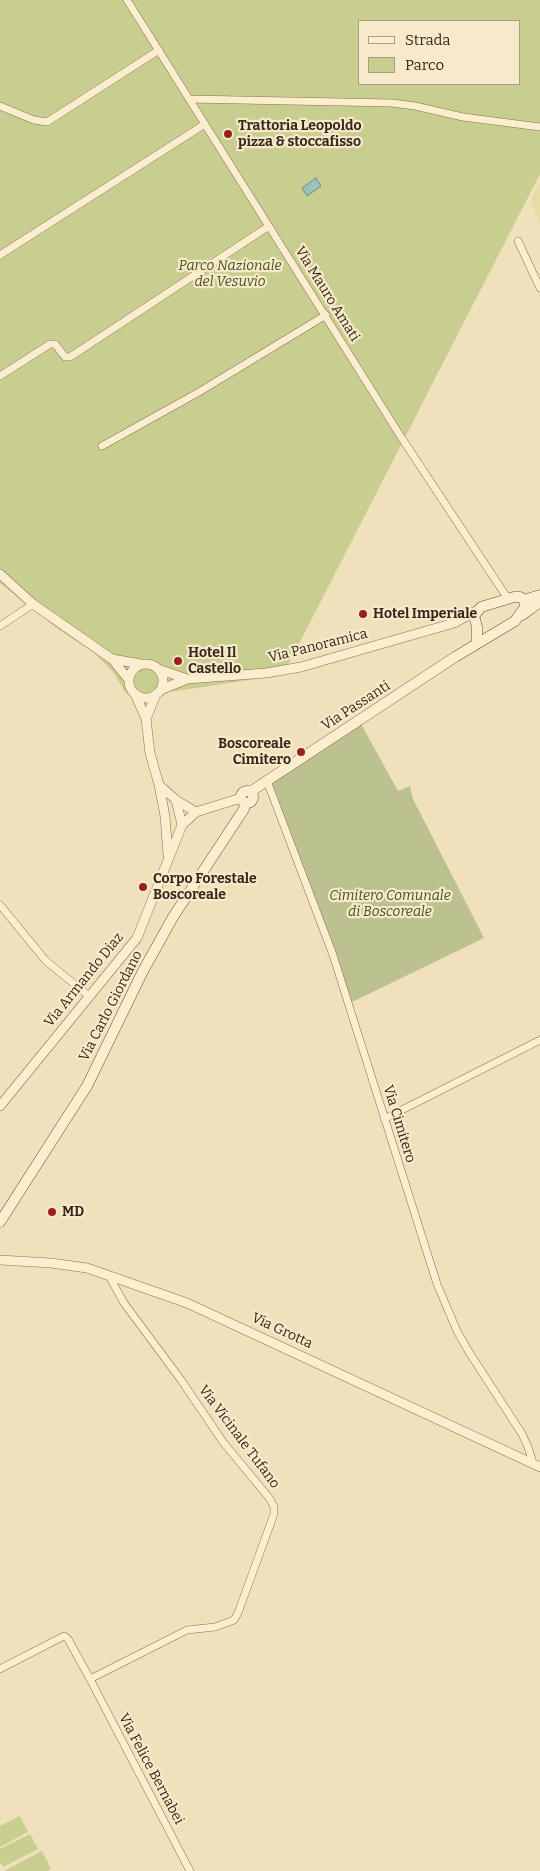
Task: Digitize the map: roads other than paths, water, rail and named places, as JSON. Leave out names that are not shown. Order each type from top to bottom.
[{"type":"main road","points":[[477,644],[474,616],[481,607],[508,599],[520,597],[524,600],[540,596]]},
{"type":"main road","points":[[515,621],[524,607],[524,600]]},
{"type":"main road","name":"Via Passanti","points":[[246,798],[267,781],[515,621],[540,602]]},
{"type":"main road","points":[[476,625],[486,631],[503,628]]},
{"type":"main road","name":"Via Carlo Giordano","points":[[0,1222],[86,1086],[143,971],[173,917],[244,810],[246,798]]},
{"type":"street","name":"Via Mauro Amati","points":[[127,0],[401,437],[508,599]]},
{"type":"street","points":[[0,106],[34,120],[47,122],[159,50]]},
{"type":"street","points":[[189,99],[392,104],[415,106],[463,117],[540,127]]},
{"type":"street","points":[[0,255],[205,124]]},
{"type":"street","points":[[0,376],[50,344],[55,344],[65,357],[70,357],[269,226]]},
{"type":"street","points":[[518,241],[540,288]]},
{"type":"street","points":[[102,446],[199,392],[326,315]]},
{"type":"street","name":"Via Panoramica","points":[[0,574],[33,604],[112,659],[129,680],[146,719]]},
{"type":"street","points":[[0,626],[33,604]]},
{"type":"street","name":"Via Panoramica","points":[[135,694],[146,698],[187,679],[266,674],[301,667],[454,622],[476,611]]},
{"type":"street","name":"Via Panoramica","points":[[454,622],[476,625]]},
{"type":"street","name":"Via Panoramica","points":[[112,659],[153,666],[187,679]]},
{"type":"street","points":[[129,680],[133,670],[142,664]]},
{"type":"street","points":[[146,719],[162,679],[158,669]]},
{"type":"street","name":"Via Armando Diaz","points":[[146,719],[150,754],[160,785],[165,816],[168,858]]},
{"type":"street","name":"Via Cimitero","points":[[267,781],[333,955],[437,1284],[468,1352],[522,1434],[536,1465]]},
{"type":"street","name":"Via Armando Diaz","points":[[160,785],[176,800],[196,812]]},
{"type":"street","name":"Via Passanti","points":[[182,825],[196,812],[246,798]]},
{"type":"street","points":[[176,800],[182,825]]},
{"type":"street","points":[[165,816],[182,825]]},
{"type":"street","name":"Via Armando Diaz","points":[[0,1106],[137,938],[182,825]]},
{"type":"street","points":[[0,905],[46,961],[89,996]]},
{"type":"street","points":[[384,1119],[540,1040]]},
{"type":"street","name":"Via Grotta","points":[[0,1260],[51,1263],[87,1268],[187,1303],[536,1465]]},
{"type":"street","name":"Via Vicinale Tufano","points":[[90,1679],[187,1630],[215,1627],[234,1620],[274,1514],[274,1507],[270,1500],[223,1442],[181,1380],[124,1303],[109,1276]]},
{"type":"street","points":[[0,1669],[64,1636],[68,1639],[90,1679]]},
{"type":"street","name":"Via Felice Bernabei","points":[[90,1679],[190,1871]]},
{"type":"water","points":[[316,178],[321,186],[307,196],[302,188]]},
{"type":"place","name":"Trattoria Leopoldo pizza & stoccafisso","points":[[228,134]]},
{"type":"place","name":"Hotel Imperiale","points":[[363,614]]},
{"type":"place","name":"Hotel Il Castello","points":[[178,661]]},
{"type":"place","name":"Boscoreale Cimitero","points":[[301,752]]},
{"type":"place","name":"Corpo Forestale Boscoreale","points":[[143,887]]},
{"type":"place","name":"MD","points":[[52,1212]]},
{"type":"park label","name":"Parco Nazionale del Vesuvio","points":[[230,274]]},
{"type":"park label","name":"Cimitero Comunale di Boscoreale","points":[[390,904]]}]
